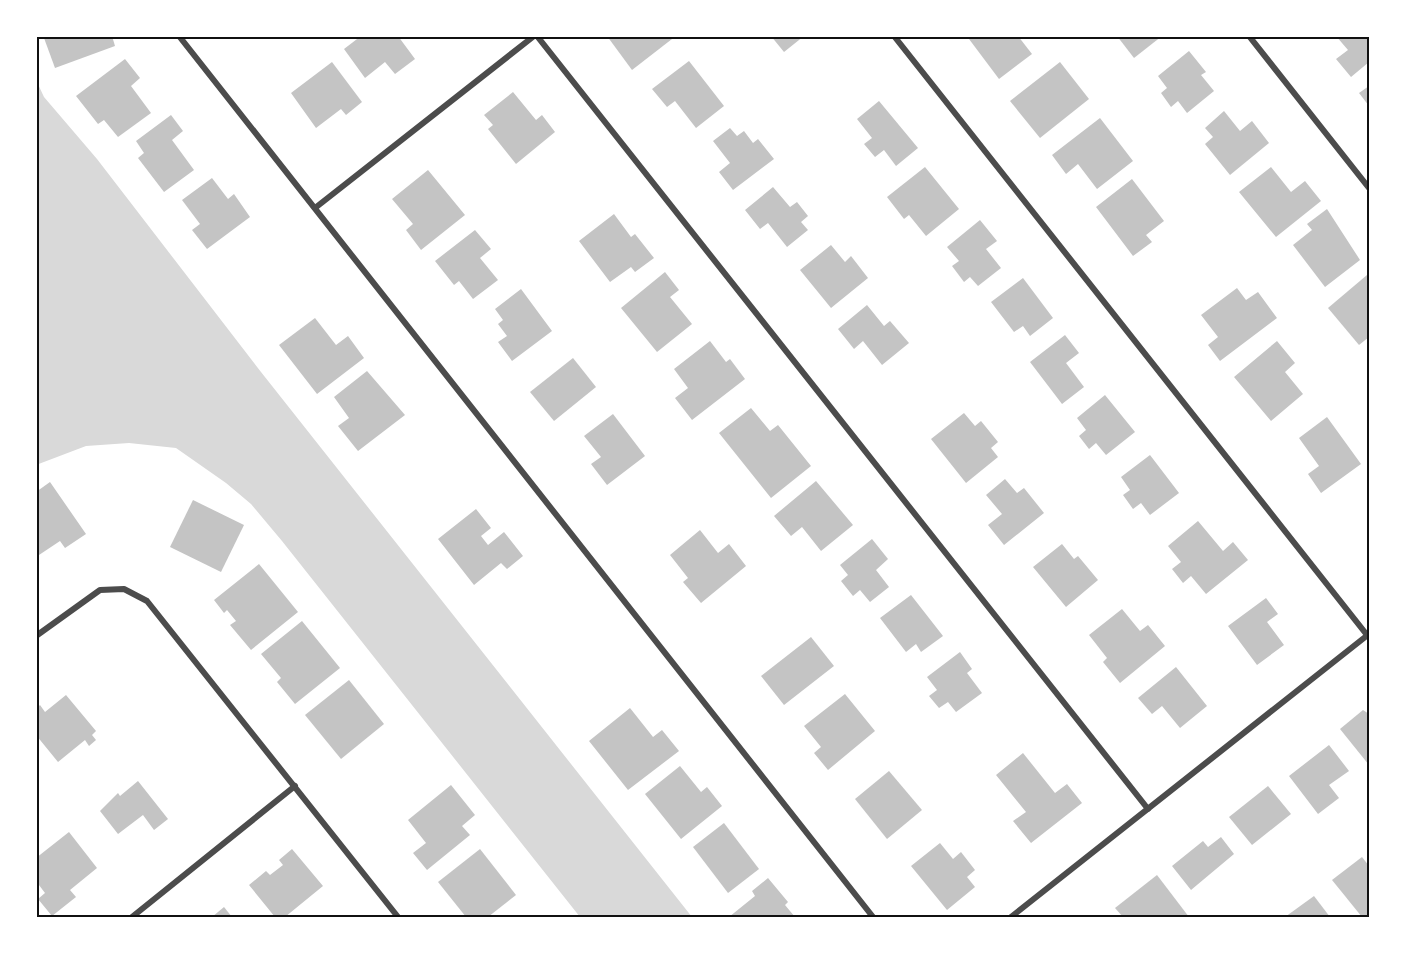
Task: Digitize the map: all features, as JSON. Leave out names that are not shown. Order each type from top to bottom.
[{"type":"street","points":[[179,36],[873,917]]},
{"type":"street","points":[[315,208],[536,36],[1148,809]]},
{"type":"street","points":[[894,36],[1368,634],[1011,917]]},
{"type":"street","points":[[1249,36],[1369,188]]},
{"type":"street","points":[[36,636],[100,590],[124,589],[147,601],[398,917]]},
{"type":"street","points":[[132,917],[295,786]]},
{"type":"shaded area","points":[[36,80],[44,97],[97,159],[261,372],[692,917],[580,917],[251,504],[226,483],[176,448],[129,443],[86,446],[36,465]]},
{"type":"building","points":[[49,36],[112,36],[115,46],[55,68],[44,38]]},
{"type":"building","points":[[361,36],[398,36],[415,59],[395,74],[385,62],[365,78],[344,49]]},
{"type":"building","points":[[607,36],[670,36],[672,39],[632,70]]},
{"type":"building","points":[[771,36],[804,36],[784,52]]},
{"type":"building","points":[[972,36],[1018,36],[1032,54],[999,79],[969,39]]},
{"type":"building","points":[[1117,36],[1162,36],[1134,58]]},
{"type":"building","points":[[1336,36],[1369,36],[1369,62],[1351,77],[1336,59],[1348,50]]},
{"type":"building","points":[[1189,51],[1206,72],[1201,75],[1214,91],[1187,113],[1178,101],[1171,107],[1161,93],[1167,88],[1158,76]]},
{"type":"building","points":[[125,59],[140,78],[131,86],[151,113],[118,137],[104,120],[98,124],[76,96]]},
{"type":"building","points":[[689,61],[724,106],[696,128],[675,101],[667,107],[652,89]]},
{"type":"building","points":[[332,62],[362,102],[346,115],[341,109],[316,128],[291,93]]},
{"type":"building","points":[[1060,62],[1089,99],[1040,138],[1010,101]]},
{"type":"building","points":[[1369,86],[1369,106],[1359,93]]},
{"type":"building","points":[[513,92],[536,120],[542,115],[555,132],[516,164],[488,129],[493,125],[484,115]]},
{"type":"building","points":[[879,101],[918,148],[896,166],[884,150],[875,157],[864,144],[872,138],[857,119]]},
{"type":"building","points":[[1224,111],[1240,131],[1252,121],[1269,143],[1230,175],[1205,144],[1213,137],[1205,128]]},
{"type":"building","points":[[171,115],[183,131],[172,140],[194,170],[164,192],[138,158],[144,153],[136,141]]},
{"type":"building","points":[[1100,118],[1133,161],[1097,189],[1078,164],[1066,174],[1052,155]]},
{"type":"building","points":[[730,128],[737,136],[744,131],[753,143],[758,139],[774,159],[733,190],[719,172],[730,163],[713,141]]},
{"type":"building","points":[[925,167],[959,209],[926,236],[909,215],[904,219],[887,197]]},
{"type":"building","points":[[1271,167],[1291,192],[1305,181],[1321,201],[1276,237],[1239,192]]},
{"type":"building","points":[[428,170],[465,215],[421,250],[406,230],[413,224],[392,199]]},
{"type":"building","points":[[212,178],[228,199],[234,194],[250,217],[207,249],[192,230],[200,224],[182,200]]},
{"type":"building","points":[[1132,179],[1164,221],[1146,235],[1152,242],[1133,256],[1096,207]]},
{"type":"building","points":[[773,187],[790,207],[797,202],[808,216],[801,222],[808,230],[787,247],[768,223],[760,229],[745,210]]},
{"type":"building","points":[[1327,209],[1360,260],[1325,287],[1293,245],[1312,230],[1307,224]]},
{"type":"building","points":[[614,214],[631,237],[635,234],[654,258],[635,272],[631,267],[610,282],[579,241]]},
{"type":"building","points":[[980,220],[997,241],[986,249],[1001,268],[978,286],[970,277],[964,282],[952,266],[959,261],[947,247]]},
{"type":"building","points":[[475,230],[491,249],[480,258],[498,280],[473,299],[459,281],[454,285],[435,261]]},
{"type":"building","points":[[831,245],[845,262],[851,256],[868,278],[831,308],[800,270]]},
{"type":"building","points":[[665,272],[679,290],[670,297],[692,324],[657,352],[621,308]]},
{"type":"building","points":[[1367,275],[1369,337],[1359,345],[1328,308]]},
{"type":"building","points":[[1023,278],[1053,318],[1030,336],[1023,326],[1014,332],[991,302]]},
{"type":"building","points":[[1237,288],[1246,300],[1258,292],[1277,318],[1220,361],[1208,345],[1218,337],[1201,315]]},
{"type":"building","points":[[521,289],[552,331],[512,361],[498,342],[507,336],[498,324],[503,320],[495,309]]},
{"type":"building","points":[[867,305],[884,326],[890,321],[909,343],[882,365],[863,341],[854,349],[838,329]]},
{"type":"building","points":[[315,318],[336,345],[348,336],[364,358],[317,394],[279,345]]},
{"type":"building","points":[[1065,335],[1079,353],[1066,363],[1084,387],[1062,404],[1030,362]]},
{"type":"building","points":[[710,341],[726,362],[730,359],[745,379],[692,420],[675,398],[688,388],[674,369]]},
{"type":"building","points":[[1277,341],[1295,363],[1285,372],[1303,394],[1271,421],[1234,377]]},
{"type":"building","points":[[573,358],[596,387],[554,421],[530,392]]},
{"type":"building","points":[[367,371],[405,415],[358,451],[338,426],[349,418],[334,397]]},
{"type":"building","points":[[1105,395],[1135,432],[1106,455],[1096,443],[1089,449],[1079,436],[1086,430],[1077,418]]},
{"type":"building","points":[[751,408],[770,431],[778,425],[811,466],[771,498],[719,433]]},
{"type":"building","points":[[964,413],[975,426],[981,421],[998,442],[991,448],[998,457],[966,483],[931,439]]},
{"type":"building","points":[[613,414],[645,456],[607,485],[591,464],[601,457],[584,436]]},
{"type":"building","points":[[1327,417],[1361,464],[1321,493],[1308,474],[1319,466],[1299,438]]},
{"type":"building","points":[[1150,455],[1179,493],[1150,515],[1141,503],[1133,509],[1123,495],[1130,490],[1121,477]]},
{"type":"building","points":[[1005,479],[1017,493],[1024,488],[1044,513],[1004,545],[988,525],[1002,514],[986,495]]},
{"type":"building","points":[[816,481],[853,525],[821,551],[802,527],[791,536],[774,516]]},
{"type":"building","points":[[50,482],[86,534],[65,548],[60,541],[36,557],[36,492]]},
{"type":"building","points":[[193,500],[244,525],[221,572],[170,547]]},
{"type":"building","points":[[476,509],[491,528],[481,536],[488,545],[504,532],[523,556],[507,569],[501,563],[474,585],[438,539]]},
{"type":"building","points":[[1198,521],[1223,551],[1233,542],[1248,560],[1206,594],[1191,576],[1183,583],[1172,569],[1181,562],[1168,546]]},
{"type":"building","points":[[700,530],[718,553],[729,544],[746,566],[701,603],[683,582],[688,578],[670,555]]},
{"type":"building","points":[[872,539],[888,559],[876,570],[889,587],[870,602],[860,590],[853,596],[841,581],[848,575],[840,565]]},
{"type":"building","points":[[1062,544],[1074,559],[1078,556],[1098,580],[1066,607],[1033,567]]},
{"type":"building","points":[[259,564],[298,612],[251,650],[230,625],[236,621],[227,610],[224,613],[214,600]]},
{"type":"building","points":[[911,595],[943,636],[921,652],[916,644],[906,652],[880,618]]},
{"type":"building","points":[[1266,598],[1278,614],[1267,622],[1284,645],[1257,665],[1228,626]]},
{"type":"building","points":[[1122,609],[1140,631],[1148,625],[1165,646],[1120,683],[1103,662],[1107,658],[1089,635]]},
{"type":"building","points":[[302,621],[340,668],[295,704],[277,682],[281,678],[261,654]]},
{"type":"building","points":[[811,637],[834,666],[784,705],[761,676]]},
{"type":"building","points":[[960,652],[972,669],[967,673],[982,693],[956,712],[948,702],[939,708],[929,696],[937,690],[927,677]]},
{"type":"building","points":[[1176,667],[1207,706],[1180,728],[1162,706],[1152,714],[1138,698]]},
{"type":"building","points":[[349,680],[384,724],[341,759],[305,715]]},
{"type":"building","points":[[845,694],[875,731],[828,770],[814,753],[821,747],[804,726]]},
{"type":"building","points":[[66,695],[96,731],[92,735],[96,740],[89,746],[85,740],[58,762],[36,735],[36,709],[40,705],[45,712]]},
{"type":"building","points":[[630,708],[653,737],[662,730],[679,751],[628,790],[589,741]]},
{"type":"building","points":[[1363,710],[1369,714],[1369,765],[1340,729]]},
{"type":"building","points":[[1329,745],[1349,771],[1329,785],[1339,798],[1318,814],[1289,776]]},
{"type":"building","points":[[1023,753],[1055,793],[1067,784],[1082,803],[1031,843],[1013,821],[1026,812],[996,775]]},
{"type":"building","points":[[680,766],[701,792],[707,787],[722,806],[681,839],[645,794]]},
{"type":"building","points":[[889,771],[922,810],[887,839],[855,799]]},
{"type":"building","points":[[138,781],[168,819],[154,830],[143,815],[118,834],[100,811],[118,793],[120,796]]},
{"type":"building","points":[[451,785],[475,815],[462,826],[470,835],[427,870],[413,853],[426,843],[408,820]]},
{"type":"building","points":[[1268,786],[1291,814],[1252,845],[1229,817]]},
{"type":"building","points":[[724,823],[759,869],[728,893],[693,847]]},
{"type":"building","points":[[69,832],[97,868],[70,890],[76,897],[52,916],[38,899],[45,893],[36,881],[36,858]]},
{"type":"building","points":[[1221,837],[1234,854],[1191,890],[1172,866],[1203,841],[1208,847]]},
{"type":"building","points":[[940,843],[953,859],[961,852],[975,870],[967,877],[975,887],[947,910],[911,866]]},
{"type":"building","points":[[292,849],[323,886],[285,917],[275,917],[249,885],[266,871],[270,875],[283,865],[279,860]]},
{"type":"building","points":[[480,849],[516,895],[488,917],[466,917],[438,882]]},
{"type":"building","points":[[1362,857],[1369,866],[1369,917],[1362,917],[1332,880]]},
{"type":"building","points":[[1157,875],[1189,917],[1123,917],[1115,908]]},
{"type":"building","points":[[768,878],[788,902],[785,905],[795,917],[729,917],[755,896],[752,891]]},
{"type":"building","points":[[1314,896],[1330,917],[1285,917]]},
{"type":"building","points":[[224,907],[232,917],[212,917]]}]
